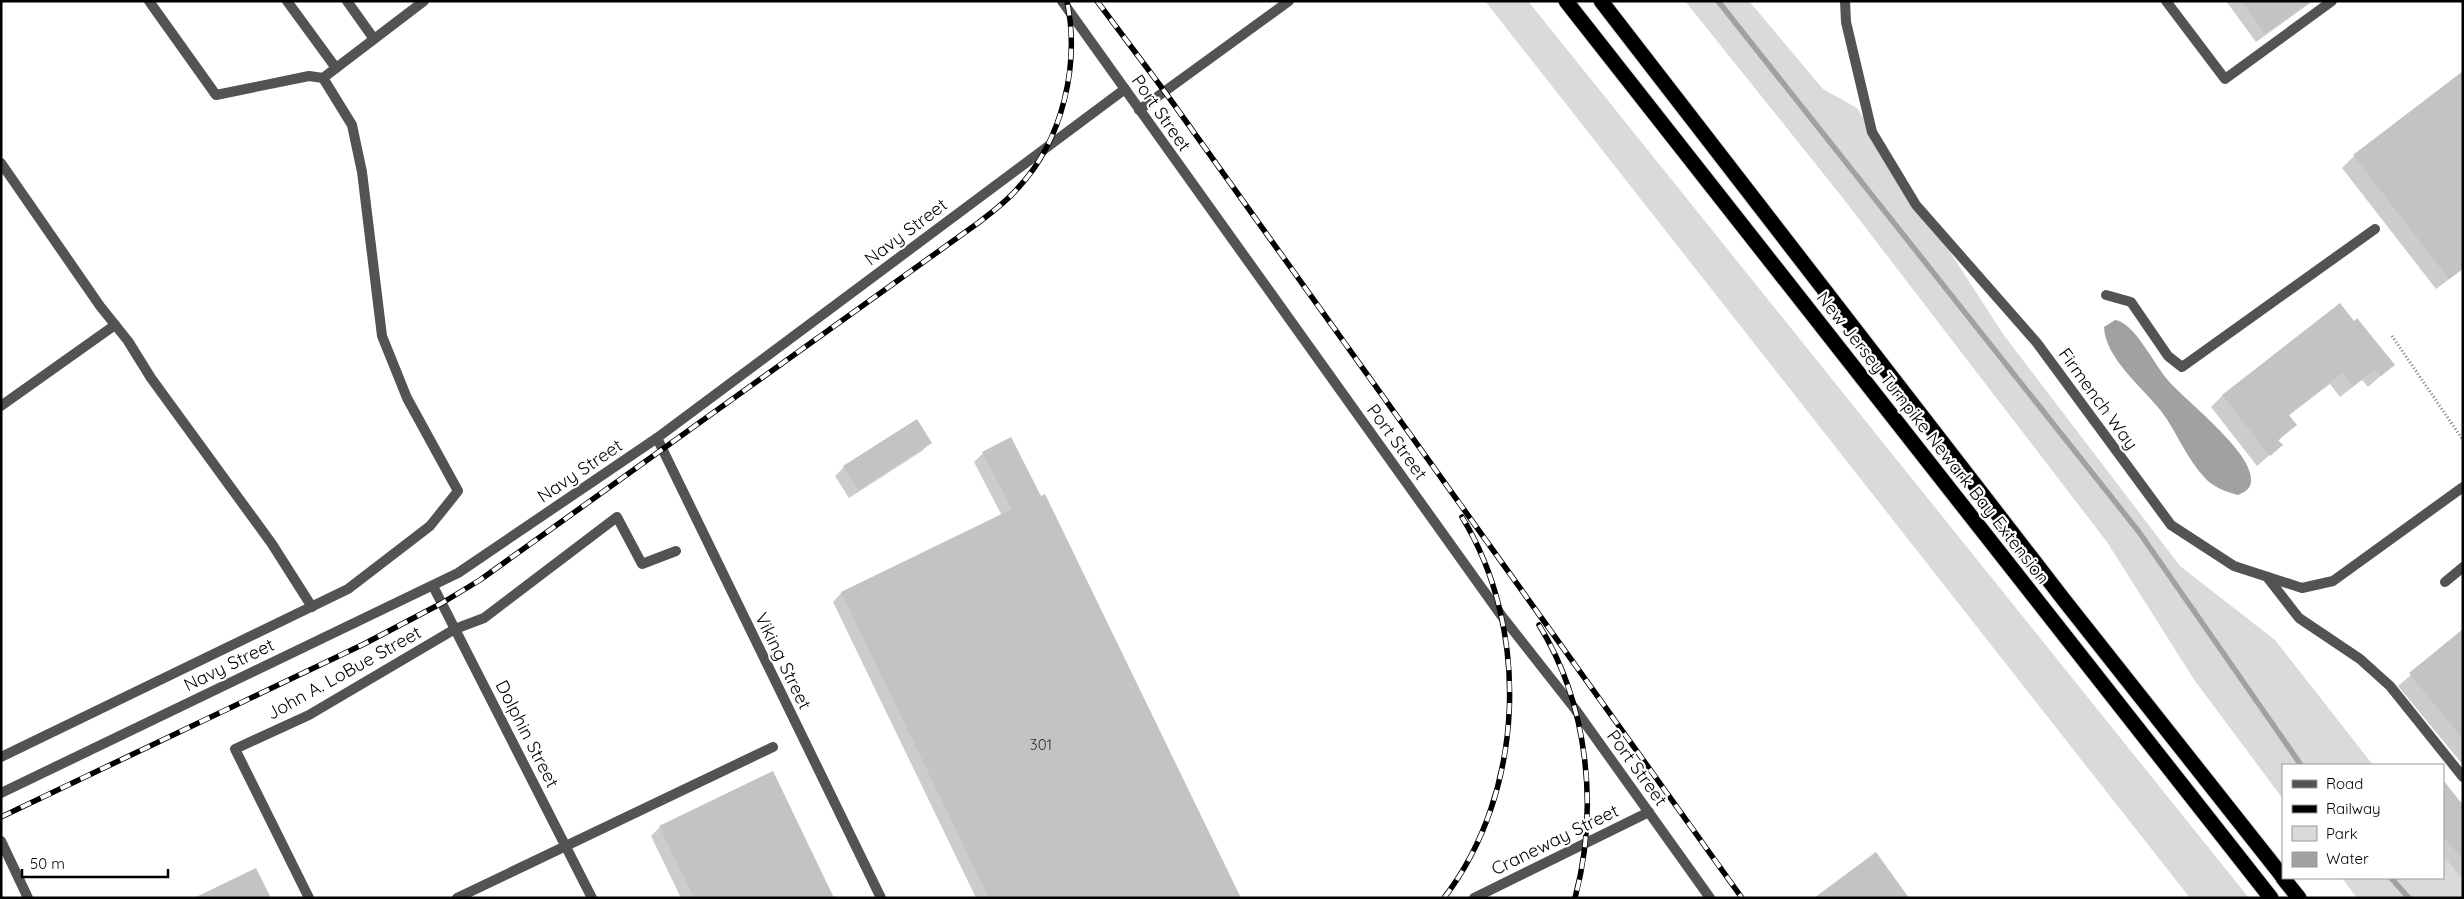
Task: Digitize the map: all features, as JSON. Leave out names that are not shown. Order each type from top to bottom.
[{"type":"highway","name":"New Jersey Turnpike Newark Bay Extension","points":[[1566,1],[2271,898]]},
{"type":"highway","name":"New Jersey Turnpike Newark Bay Extension","points":[[1601,1],[2064,600],[2282,876]]},
{"type":"highway","name":"New Jersey Turnpike Newark Bay Extension","points":[[2285,879],[2299,898]]},
{"type":"street","points":[[149,1],[216,95],[309,76],[323,78],[374,39],[410,5],[424,1]]},
{"type":"street","points":[[287,1],[336,68]]},
{"type":"street","points":[[347,1],[374,39]]},
{"type":"street","name":"Port Street","points":[[1062,1],[1501,615],[1575,709],[1710,898]]},
{"type":"street","points":[[1139,110],[1289,1]]},
{"type":"street","name":"Firmench Way","points":[[1845,1],[1846,22],[1872,132],[1916,205],[2037,343],[2171,525],[2234,566],[2302,588],[2333,580],[2463,486]]},
{"type":"street","points":[[2166,1],[2225,79],[2332,1]]},
{"type":"street","points":[[1,757],[348,589],[430,526],[458,491],[407,398],[382,336],[362,172],[352,125],[323,78]]},
{"type":"street","name":"Navy Street","points":[[1,793],[458,574],[657,438],[1125,89]]},
{"type":"street","points":[[1,163],[115,326],[272,544],[312,607]]},
{"type":"street","points":[[2106,295],[2131,302],[2168,356],[2182,367],[2374,229]]},
{"type":"street","points":[[1,406],[115,326]]},
{"type":"street","name":"Viking Street","points":[[657,438],[881,898]]},
{"type":"street","points":[[455,629],[484,618],[617,517],[642,564],[676,551]]},
{"type":"street","points":[[2445,582],[2463,567]]},
{"type":"street","points":[[2267,577],[2299,618],[2360,659],[2390,686],[2463,777]]},
{"type":"street","name":"Dolphin Street","points":[[433,586],[592,898]]},
{"type":"street","name":"John A. LoBue Street","points":[[309,898],[235,749],[309,716],[455,629]]},
{"type":"street","points":[[457,898],[773,747]]},
{"type":"street","name":"Craneway Street","points":[[1474,898],[1649,812]]},
{"type":"street","points":[[1,841],[28,898]]},
{"type":"path","points":[[2392,336],[2463,440]]},
{"type":"green space","points":[[1485,1],[1528,1],[2249,898],[2190,898]]},
{"type":"green space","points":[[1685,1],[1749,1],[1823,89],[1857,108],[2003,334],[2180,566],[2275,640],[2372,764],[2282,764],[2282,798],[2195,681],[2107,542],[1842,197]]},
{"type":"green space","points":[[2444,856],[2463,880],[2463,898],[2357,898],[2343,879],[2444,879]]},
{"type":"water","points":[[2115,320],[2122,322],[2129,328],[2167,379],[2231,442],[2249,470],[2251,482],[2246,490],[2238,495],[2224,491],[2212,484],[2198,470],[2161,411],[2126,372],[2111,350],[2106,339],[2104,327]]},
{"type":"building","points":[[2242,1],[2311,1],[2265,34]]},
{"type":"building","points":[[2463,71],[2463,268],[2449,279],[2353,155]]},
{"type":"building","points":[[2340,303],[2354,321],[2357,318],[2395,365],[2381,376],[2375,369],[2353,386],[2342,373],[2289,415],[2297,425],[2278,440],[2283,445],[2270,456],[2222,395]]},
{"type":"building","points":[[917,419],[932,443],[858,490],[843,466]]},
{"type":"building","points":[[1011,437],[1041,496],[1045,494],[1241,898],[989,898],[841,592],[1012,509],[982,452]]},
{"type":"building","points":[[2463,629],[2463,739],[2409,673]]},
{"type":"building","points":[[773,771],[834,898],[694,898],[659,826]]},
{"type":"building","points":[[2444,781],[2463,805],[2463,860],[2444,836]]},
{"type":"building","points":[[1876,852],[1909,898],[1814,898]]},
{"type":"building","points":[[256,868],[271,898],[194,898]]},
{"type":"waterway","points":[[1718,1],[2139,532],[2300,764]]},
{"type":"waterway","points":[[2392,879],[2409,898]]},
{"type":"railway","points":[[1,817],[364,644],[442,603],[480,580],[999,207],[1034,169],[1057,124],[1069,75],[1071,50],[1067,1]]},
{"type":"railway","points":[[1097,1],[1165,92],[1742,898]]},
{"type":"railway","points":[[1444,898],[1471,856],[1491,810],[1503,761],[1509,710],[1508,659],[1500,609],[1484,561],[1462,517]]},
{"type":"railway","points":[[1539,625],[1556,656],[1569,688],[1578,722],[1584,757],[1587,793],[1586,828],[1582,864],[1575,898]]}]
